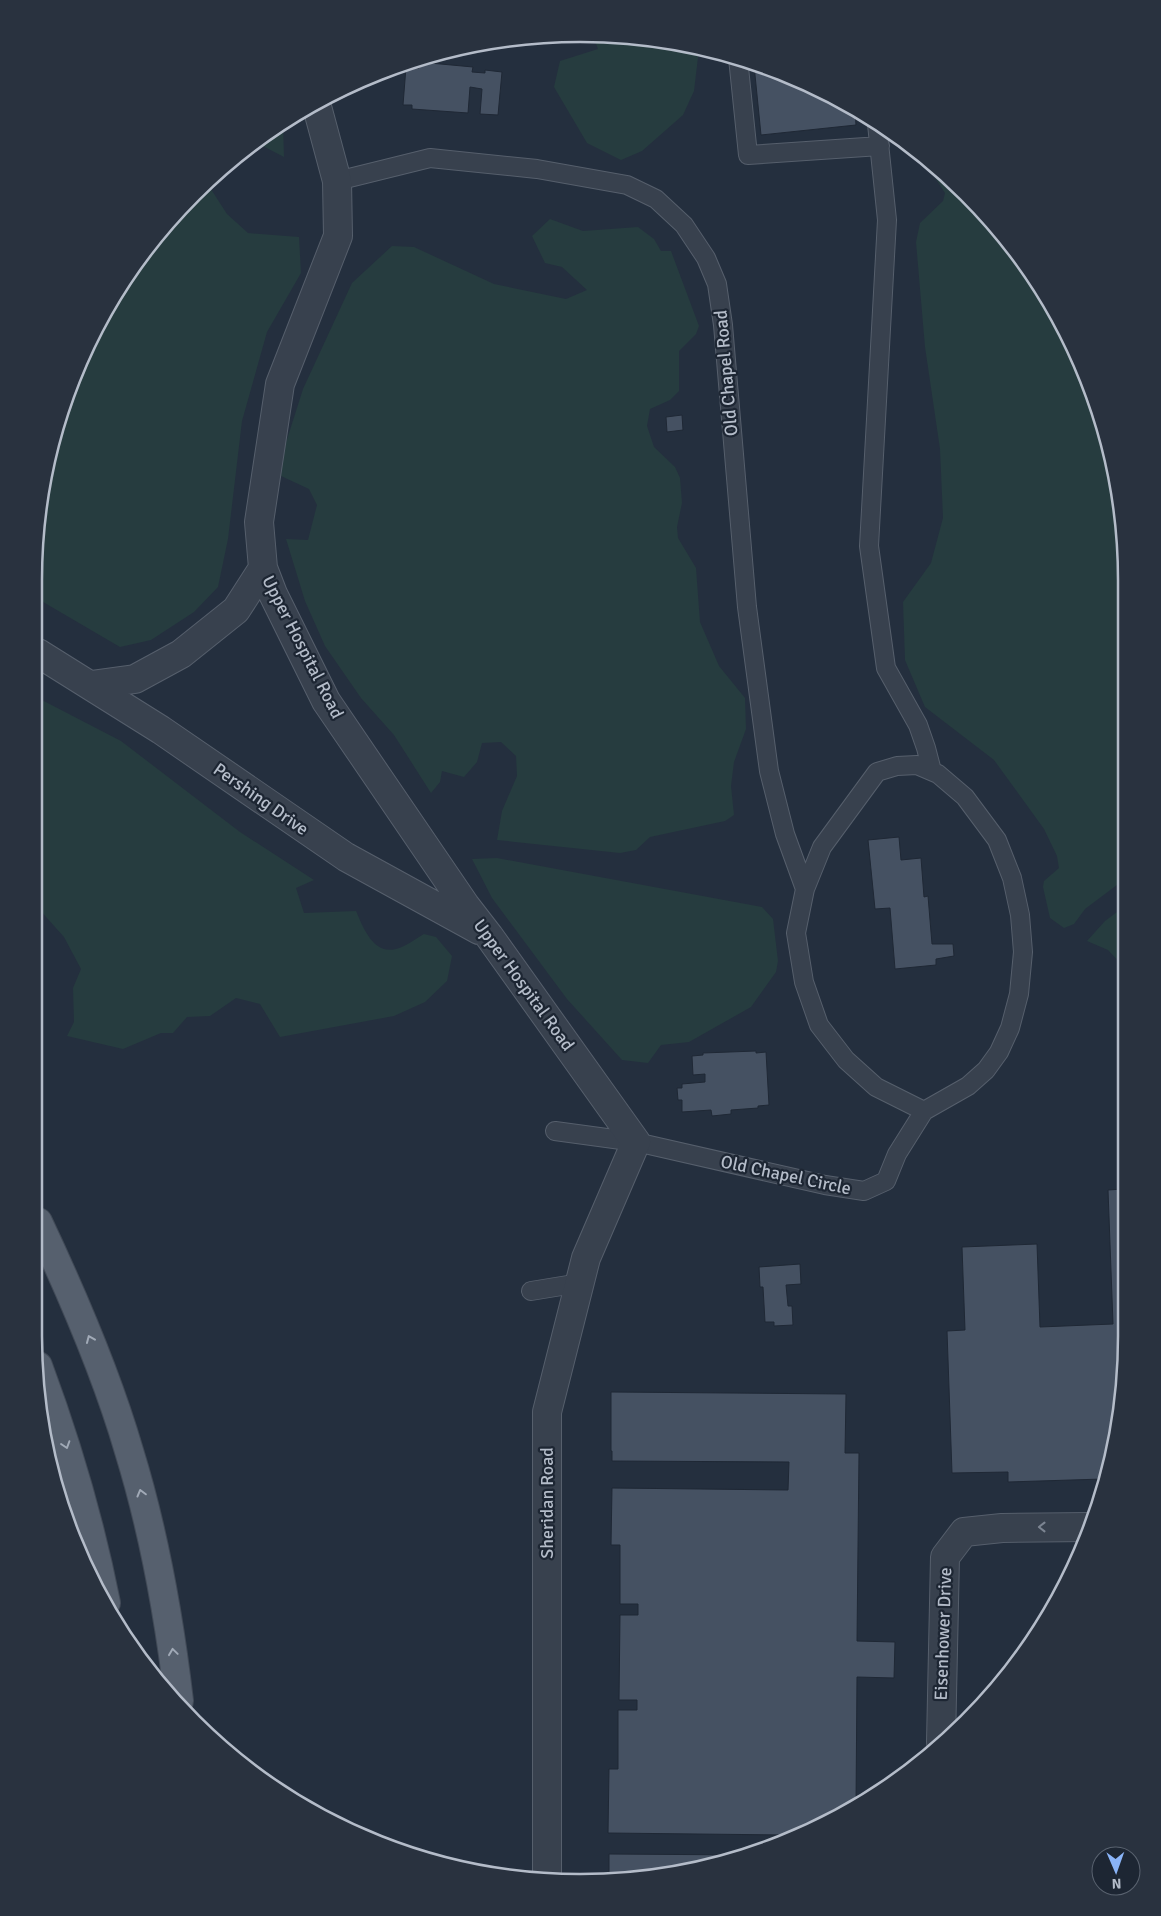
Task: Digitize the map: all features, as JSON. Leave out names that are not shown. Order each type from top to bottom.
[{"type":"main road","points":[[42,1231],[94,1348],[130,1451],[146,1511],[168,1614],[178,1692]]},
{"type":"main road","points":[[45,1387],[72,1462],[101,1578]]},
{"type":"street","name":"Upper Hospital Road","points":[[318,112],[337,181],[338,236],[280,384],[259,522],[263,568],[273,594],[326,701],[465,905],[490,936],[636,1142]]},
{"type":"street","points":[[91,685],[135,679],[181,654],[236,610],[263,568]]},
{"type":"street","name":"Pershing Drive","points":[[42,655],[161,730],[346,857],[490,936]]},
{"type":"street","name":"Sheridan Road","points":[[547,1872],[547,1412],[586,1258],[636,1142]]},
{"type":"street","name":"Eisenhower Drive","points":[[941,1734],[946,1557],[964,1532],[1002,1528],[1083,1527]]},
{"type":"lane","points":[[739,67],[748,156],[880,146]]},
{"type":"lane","points":[[878,132],[887,220],[868,546],[886,668],[918,726],[932,771]]},
{"type":"lane","name":"Old Chapel Road","points":[[337,181],[430,158],[537,170],[627,185],[656,199],[684,225],[706,258],[717,284],[723,325],[746,607],[769,771],[785,834],[805,889]]},
{"type":"lane","name":"Old Chapel Circle","points":[[555,1131],[636,1142],[825,1185],[864,1191],[886,1181],[897,1154],[924,1111],[968,1086],[986,1070],[999,1052],[1010,1028],[1019,994],[1023,952],[1020,915],[1012,878],[997,840],[965,798],[938,774],[917,765],[897,766],[877,772],[822,847],[805,889],[796,933],[804,982],[819,1025],[846,1060],[876,1087],[924,1111]]},
{"type":"lane","points":[[531,1291],[580,1283]]},
{"type":"green space","points":[[596,43],[651,47],[698,56],[694,91],[683,115],[642,151],[621,160],[587,143],[554,87],[560,61],[598,49]]},
{"type":"green space","points":[[283,132],[284,157],[264,146]]},
{"type":"green space","points":[[933,174],[961,200],[1007,253],[1028,282],[1063,343],[1078,375],[1090,408],[1100,441],[1114,510],[1118,580],[1118,884],[1085,909],[1074,924],[1064,928],[1050,918],[1043,887],[1044,881],[1059,868],[1057,856],[1044,829],[994,760],[925,707],[905,660],[903,602],[931,563],[943,518],[940,449],[925,347],[916,242],[920,223],[943,201],[945,193]]},
{"type":"green space","points":[[211,190],[227,214],[248,233],[299,237],[301,273],[267,332],[242,421],[228,539],[218,587],[194,612],[151,640],[120,647],[42,601],[47,510],[53,476],[61,441],[83,375],[115,311],[154,253],[176,226]]},
{"type":"green space","points":[[550,219],[583,231],[638,227],[654,239],[661,251],[671,251],[699,326],[696,334],[679,351],[679,391],[670,400],[650,409],[647,426],[654,447],[675,467],[680,478],[682,503],[677,527],[678,538],[696,568],[700,622],[719,666],[745,698],[746,729],[734,762],[731,786],[734,815],[725,821],[650,837],[636,850],[620,853],[497,840],[502,811],[517,776],[516,756],[501,742],[482,743],[477,762],[464,777],[442,771],[440,782],[431,793],[394,735],[361,698],[325,646],[305,601],[286,539],[308,540],[317,505],[309,489],[281,476],[283,452],[303,389],[352,283],[392,246],[414,247],[494,284],[566,299],[587,290],[562,267],[545,263],[532,236]]},
{"type":"green space","points":[[42,700],[121,741],[240,832],[314,880],[296,888],[304,913],[356,911],[370,938],[381,948],[388,950],[403,947],[424,934],[436,937],[452,956],[447,981],[425,1002],[394,1016],[280,1037],[260,1004],[236,998],[210,1016],[187,1017],[173,1033],[161,1033],[123,1049],[67,1036],[74,1022],[73,988],[81,969],[64,937],[42,912]]},
{"type":"green space","points":[[497,858],[762,907],[773,919],[778,961],[776,972],[751,1007],[689,1042],[661,1045],[648,1063],[622,1060],[567,999],[492,898],[472,859]]},
{"type":"green space","points":[[1118,911],[1118,961],[1108,950],[1087,941],[1105,921]]},
{"type":"building","points":[[433,63],[473,67],[472,72],[485,73],[485,70],[502,72],[498,115],[480,114],[482,89],[470,87],[468,113],[412,109],[412,105],[403,105],[406,72]]},
{"type":"building","points":[[755,72],[786,83],[856,118],[856,125],[761,135]]},
{"type":"building","points":[[682,415],[683,430],[667,432],[666,417]]},
{"type":"building","points":[[899,837],[901,860],[921,858],[924,897],[928,896],[932,944],[953,944],[954,956],[936,959],[936,965],[895,969],[890,908],[875,909],[868,840]]},
{"type":"building","points":[[756,1051],[756,1053],[766,1052],[769,1105],[758,1106],[758,1108],[731,1110],[731,1114],[712,1116],[711,1110],[682,1112],[682,1100],[678,1100],[677,1088],[682,1088],[682,1084],[705,1082],[705,1074],[693,1075],[692,1056],[703,1055],[703,1053]]},
{"type":"building","points":[[1118,1189],[1117,1371],[1114,1406],[1099,1479],[1008,1482],[1008,1472],[952,1473],[947,1331],[965,1330],[962,1247],[1037,1244],[1040,1327],[1113,1324],[1108,1190]]},
{"type":"building","points":[[800,1264],[801,1284],[786,1285],[788,1306],[792,1306],[793,1325],[774,1326],[774,1322],[765,1322],[763,1287],[760,1287],[759,1267]]},
{"type":"building","points":[[611,1392],[846,1394],[845,1453],[859,1453],[857,1641],[895,1642],[894,1678],[857,1677],[856,1797],[818,1818],[781,1835],[608,1833],[609,1769],[618,1769],[618,1710],[637,1710],[637,1700],[619,1700],[620,1615],[638,1615],[638,1604],[620,1604],[620,1545],[611,1545],[612,1488],[788,1490],[789,1462],[612,1461]]},
{"type":"building","points":[[609,1854],[721,1855],[651,1869],[609,1872]]}]
